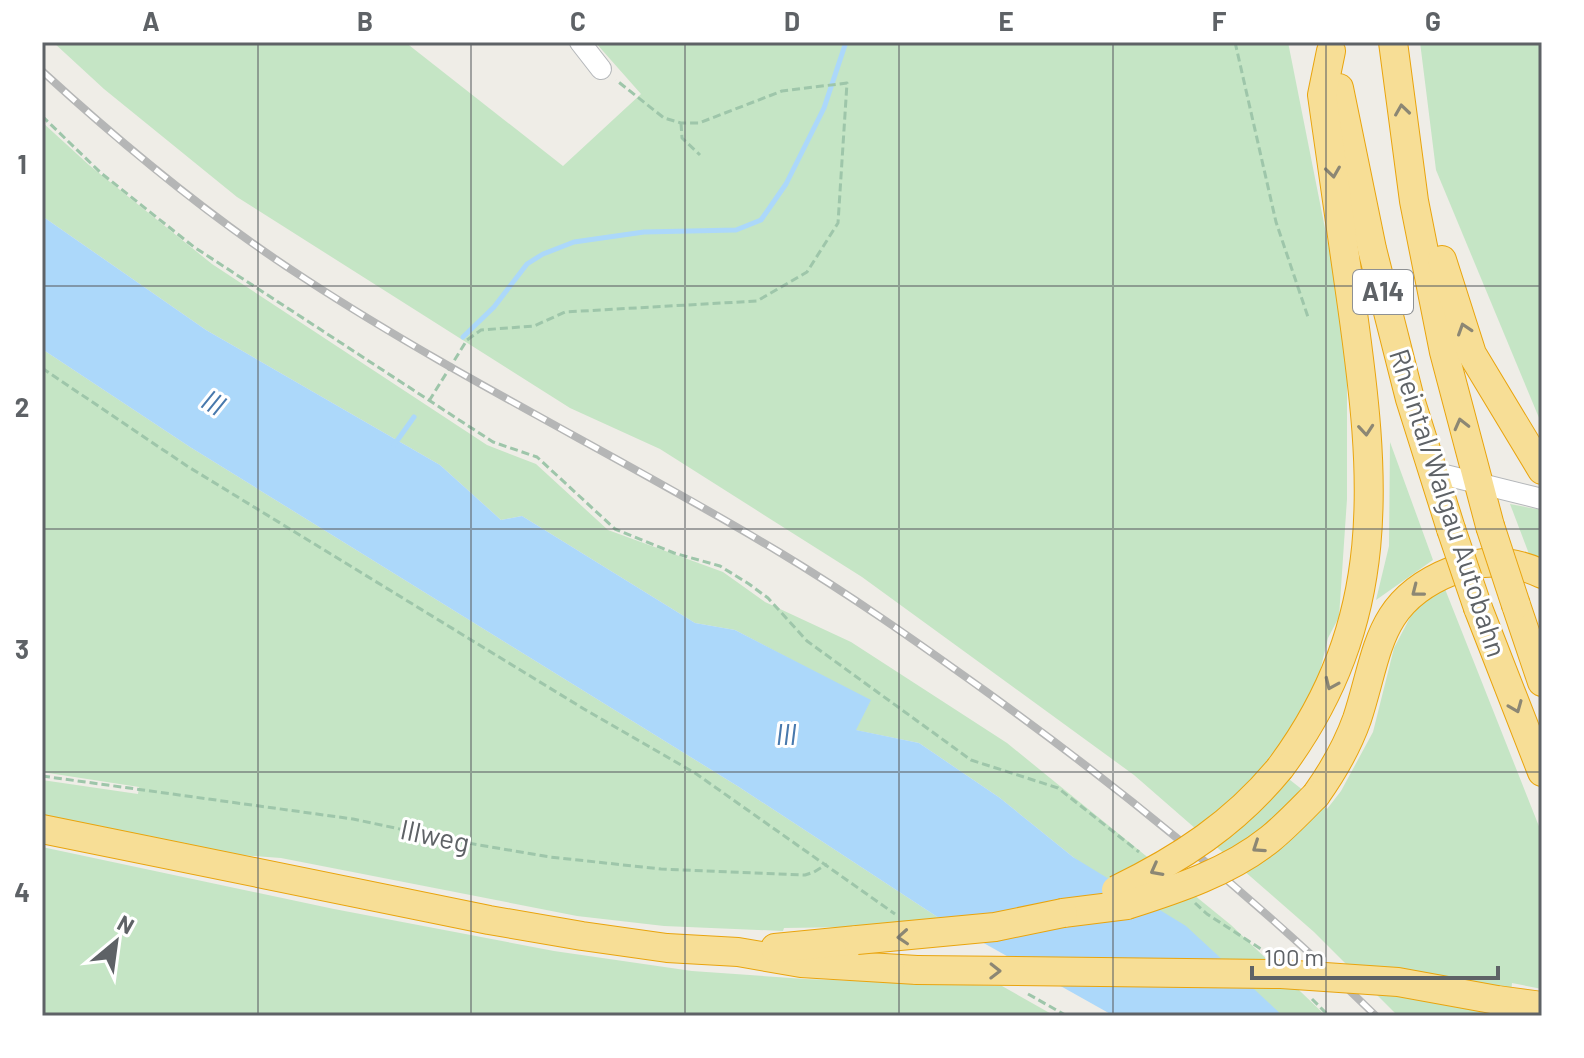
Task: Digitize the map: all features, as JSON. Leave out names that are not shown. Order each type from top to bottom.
[{"type":"highway","name":"Rheintal/Walgau Autobahn","points":[[1393,42],[1411,177],[1444,352],[1490,526],[1542,682]]},
{"type":"highway","name":"Rheintal/Walgau Autobahn","points":[[1330,46],[1372,249],[1410,399],[1478,608],[1542,772]]},
{"type":"highway","points":[[1063,913],[1161,868],[1201,843],[1261,791],[1280,768],[1323,701],[1343,655],[1358,602],[1368,549],[1369,458],[1362,376],[1322,95],[1330,46]]},
{"type":"highway","points":[[1411,177],[1435,229],[1442,264],[1472,354],[1542,470]]},
{"type":"highway","points":[[738,952],[995,927],[1063,913],[1127,905],[1219,871],[1270,839],[1316,795],[1346,745],[1358,715],[1380,637],[1405,601],[1431,580],[1470,564],[1509,564],[1542,574]]},
{"type":"highway","points":[[42,829],[489,920],[667,948],[738,952],[801,963],[917,970],[1281,974],[1398,982],[1542,1006]]},
{"type":"highway","points":[[1497,1000],[1539,1016]]},
{"type":"street","points":[[580,42],[601,69]]},
{"type":"street","points":[[1433,472],[1542,499]]},
{"type":"path","points":[[1235,42],[1276,222],[1309,320]]},
{"type":"path","points":[[429,401],[467,340],[481,330],[534,326],[565,312],[757,301],[807,272],[838,223],[847,83],[782,91],[699,123],[681,123],[664,118],[601,69]]},
{"type":"path","points":[[42,116],[101,173],[194,247],[493,442],[537,457],[615,529],[674,553],[720,566],[749,584],[768,598],[807,641],[971,760],[1058,788],[1143,855]]},
{"type":"path","points":[[681,123],[682,138],[700,155]]},
{"type":"path","name":"Illweg","points":[[42,368],[187,466],[584,709],[695,773],[827,864],[805,875],[609,864],[506,850],[353,819],[42,776]]},
{"type":"path","points":[[1186,894],[1207,914],[1268,954]]},
{"type":"path","points":[[1309,995],[1329,1016]]},
{"type":"green space","points":[[53,42],[405,42],[563,166],[641,94],[595,42],[1288,42],[1347,339],[1347,499],[1339,617],[1328,638],[1316,688],[1302,717],[1266,761],[1327,809],[1341,791],[1373,732],[1394,648],[1415,608],[1445,589],[1542,834],[1542,989],[1512,983],[1509,1016],[1398,1016],[1314,932],[1134,775],[862,577],[660,449],[570,408],[237,197],[104,89]]},
{"type":"green space","points":[[1420,42],[1542,42],[1542,425],[1436,170]]},
{"type":"green space","points":[[42,122],[89,165],[212,264],[487,445],[536,464],[608,530],[723,572],[765,602],[851,642],[1007,743],[1231,925],[1326,1016],[1283,1016],[1000,798],[919,743],[855,730],[870,701],[735,630],[695,623],[522,516],[501,520],[440,465],[206,330],[42,216]]},
{"type":"green space","points":[[42,349],[190,447],[739,787],[939,918],[851,927],[784,928],[783,931],[664,926],[577,916],[281,858],[226,854],[42,816],[42,780],[138,794],[139,787],[42,772]]},
{"type":"green space","points":[[1390,442],[1433,560],[1376,600],[1389,546]]},
{"type":"green space","points":[[1510,504],[1542,510],[1542,561],[1529,554]]},
{"type":"green space","points":[[42,847],[334,909],[554,951],[692,971],[805,979],[1002,986],[1055,1016],[42,1016]]},
{"type":"water","name":"Ill","points":[[42,216],[206,330],[440,465],[501,520],[522,516],[695,623],[735,630],[871,700],[856,730],[919,743],[1000,798],[1073,857],[1186,926],[1283,1016],[1114,1016],[939,918],[739,787],[190,447],[42,349]]},
{"type":"waterway","points":[[463,337],[494,307],[527,264],[543,254],[574,242],[644,232],[736,230],[761,220],[786,184],[824,108],[846,42]]},
{"type":"waterway","points":[[394,445],[414,417]]},
{"type":"railway","points":[[42,71],[170,181],[307,280],[423,351],[779,552],[934,654],[1086,766],[1186,846],[1283,929],[1376,1016]]}]
